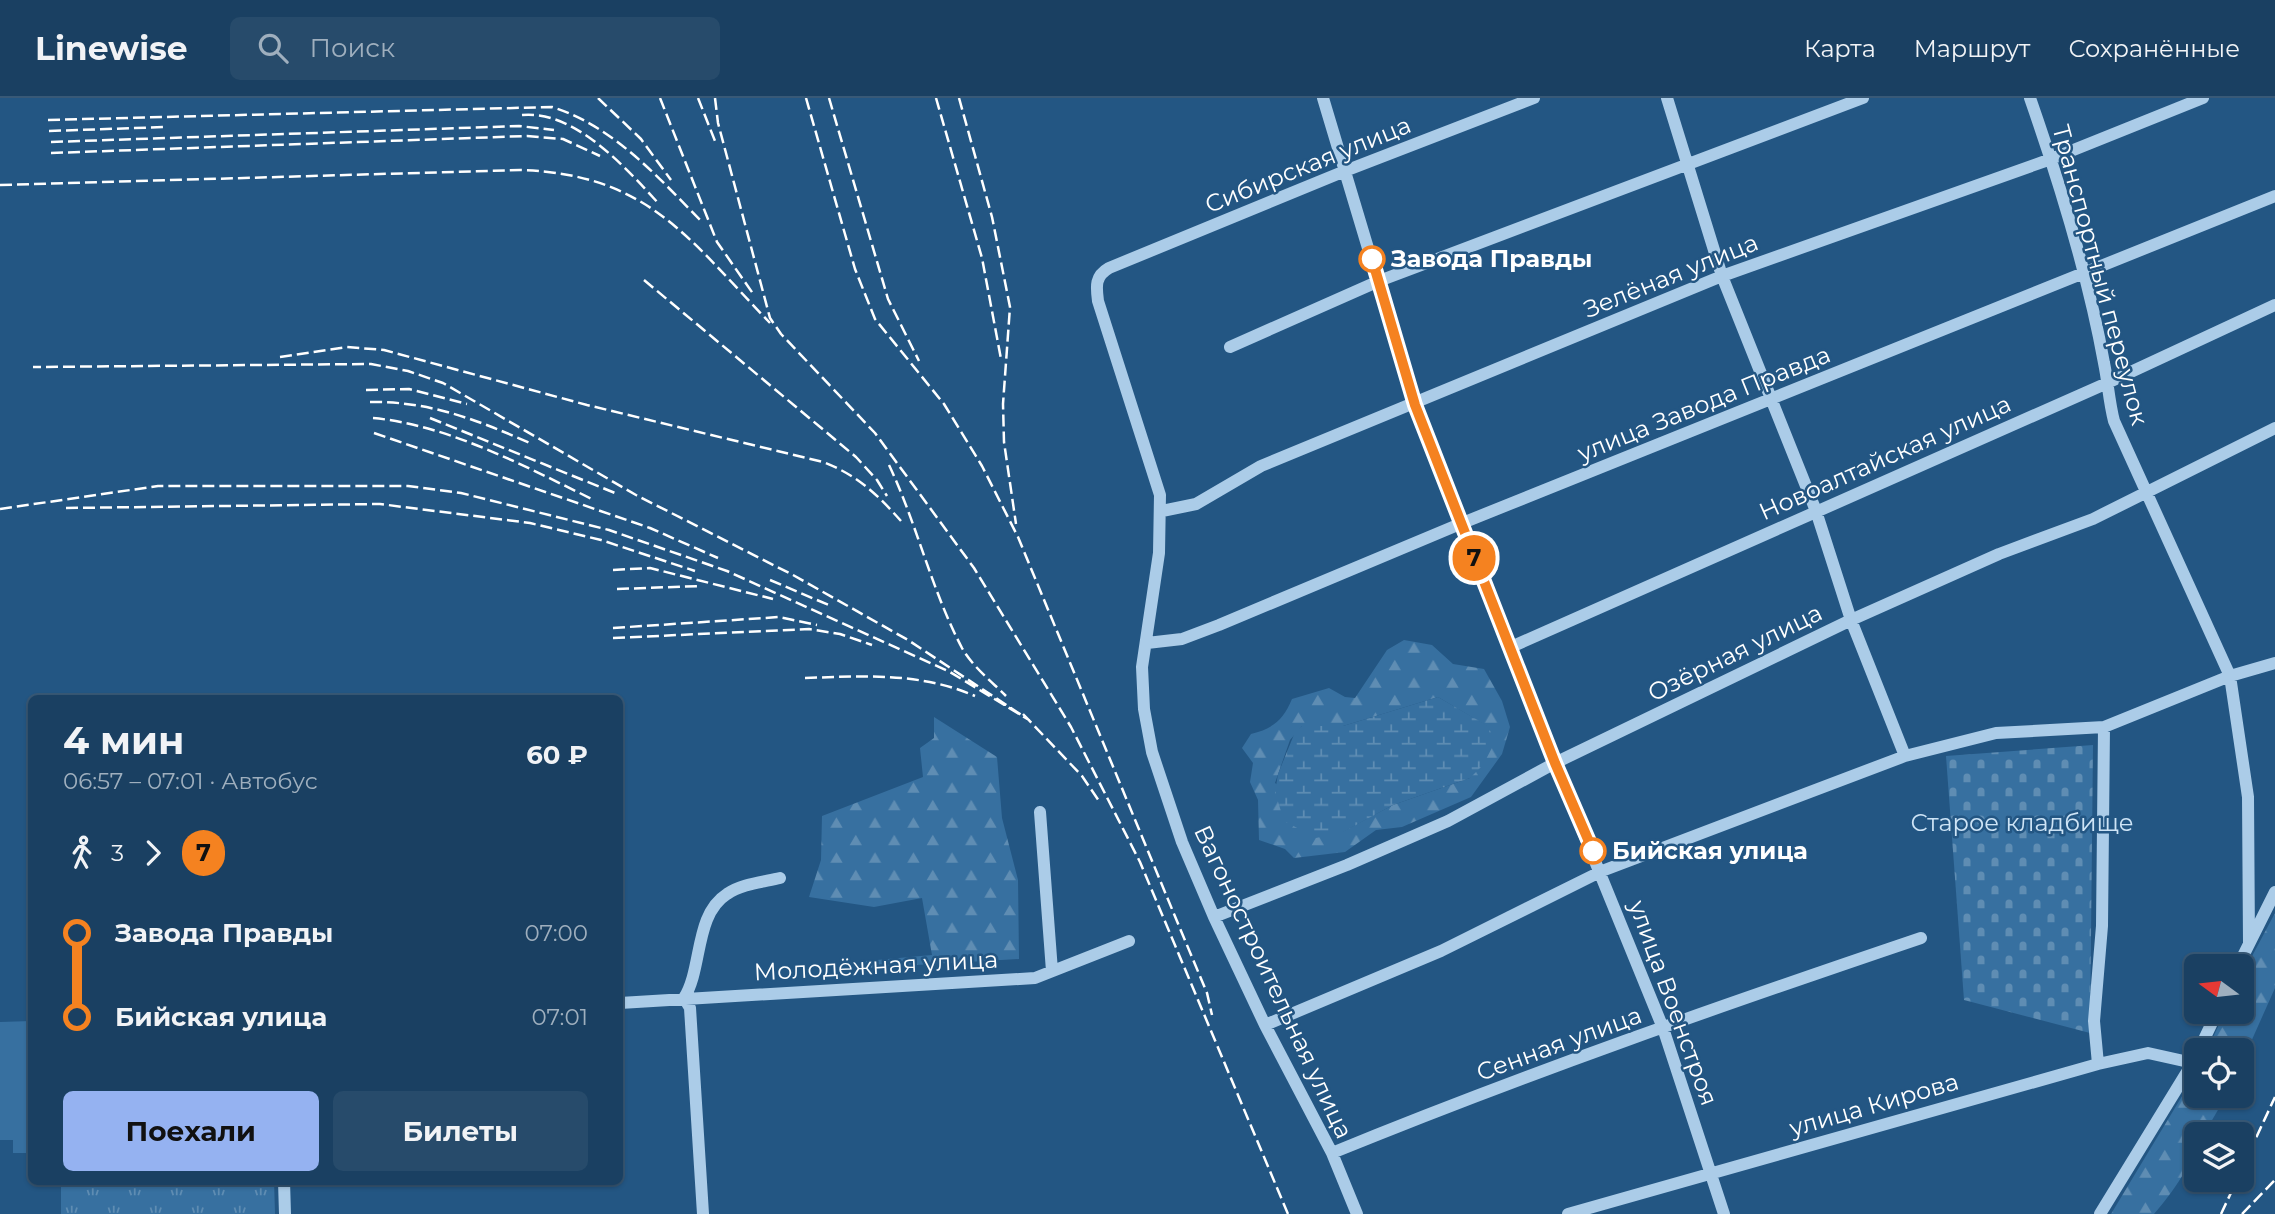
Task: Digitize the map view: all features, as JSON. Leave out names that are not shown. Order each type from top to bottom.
[{"type":"street","name":"улица Военстроя","points":[[1323,98],[1415,405],[1555,763],[1602,871],[1664,1028],[1724,1214]]},
{"type":"street","name":"Сибирская улица","points":[[1100,275],[1109,268],[1345,171],[1534,98]]},
{"type":"street","points":[[1667,98],[1722,276],[1816,511],[1851,620],[1905,756]]},
{"type":"street","points":[[1230,347],[1379,281],[1863,98]]},
{"type":"street","name":"Транспортный переулок","points":[[2030,98],[2051,159],[2082,272],[2105,365],[2105,384],[2114,421],[2230,676],[2248,797],[2249,943]]},
{"type":"street","name":"Зелёная улица","points":[[1162,511],[1196,504],[1261,466],[1415,405],[1722,276],[2051,159],[2203,98]]},
{"type":"street","name":"улица Завода Правда","points":[[1147,643],[1182,639],[1219,625],[1460,524],[2082,272],[2275,197]]},
{"type":"street","name":"Вагоностроительная улица","points":[[1100,275],[1096,285],[1098,301],[1160,495],[1162,511],[1142,667],[1144,709],[1152,752],[1182,842],[1214,917],[1265,1025],[1332,1153],[1357,1214]]},
{"type":"street","name":"Новоалтайская улица","points":[[1511,647],[2105,384],[2275,305]]},
{"type":"street","name":"Озёрная улица","points":[[1214,917],[1347,865],[1448,821],[1555,763],[1851,620],[1999,554],[2093,519],[2275,428]]},
{"type":"street","points":[[1265,1025],[1441,951],[1602,871],[1905,756],[1996,733],[2104,727],[2230,676],[2275,663]]},
{"type":"street","points":[[2098,1064],[2094,1021],[2102,926],[2104,727]]},
{"type":"street","points":[[1040,812],[1052,971]]},
{"type":"street","points":[[703,1214],[690,1008],[684,998],[692,985],[701,942],[714,908],[727,894],[780,878]]},
{"type":"street","points":[[2244,954],[2275,892]]},
{"type":"street","name":"Сенная улица","points":[[1332,1153],[1419,1117],[1921,939]]},
{"type":"street","name":"Молодёжная улица","points":[[623,1003],[1035,978],[1129,941]]},
{"type":"street","name":"улица Кирова","points":[[1568,1214],[2098,1064],[2148,1053],[2184,1058]]},
{"type":"street","points":[[2101,1214],[2184,1078]]},
{"type":"street","points":[[284,1185],[285,1214]]},
{"type":"green space","points":[[1404,640],[1432,645],[1453,664],[1484,669],[1502,701],[1510,727],[1502,754],[1471,797],[1402,827],[1376,830],[1345,852],[1294,858],[1285,849],[1259,840],[1258,800],[1250,782],[1253,763],[1242,748],[1251,734],[1277,722],[1292,699],[1329,688],[1345,697],[1355,698],[1387,650]],"holes":[[[1438,697],[1487,726],[1470,778],[1393,805],[1342,832],[1275,783],[1290,740],[1302,726],[1343,726]]]},
{"type":"green space","points":[[1438,697],[1488,726],[1495,742],[1483,765],[1470,778],[1393,805],[1343,832],[1316,838],[1284,821],[1275,792],[1278,774],[1295,732],[1302,726],[1343,726]]},
{"type":"green space","points":[[934,717],[997,757],[1002,818],[1018,880],[1019,959],[864,968],[866,961],[932,955],[922,898],[874,907],[809,897],[821,860],[822,816],[923,777],[920,748],[934,738]]},
{"type":"green space","name":"Старое кладбище","points":[[2093,745],[2090,1033],[1964,1000],[1946,756]]},
{"type":"green space","points":[[2275,913],[2275,988],[2253,1038],[2213,1038],[2219,1024],[2254,1024],[2253,954]]},
{"type":"green space","points":[[28,1021],[28,1153],[13,1153],[13,1140],[0,1140],[0,1022]]},
{"type":"green space","points":[[2184,1093],[2184,1108],[2219,1108],[2211,1122],[2184,1122],[2184,1173],[2154,1214],[2111,1214]]},
{"type":"green space","points":[[61,1185],[274,1185],[275,1214],[61,1214]]},
{"type":"railway","points":[[598,98],[641,139],[671,180]]},
{"type":"railway","points":[[660,98],[717,242],[754,295]]},
{"type":"railway","points":[[698,98],[715,141]]},
{"type":"railway","points":[[715,98],[718,123],[770,318],[781,334],[875,433],[974,568],[1071,727],[1140,862],[1288,1214]]},
{"type":"railway","points":[[806,98],[855,269],[875,319],[944,404],[982,466],[1018,537],[1207,993],[1212,1015]]},
{"type":"railway","points":[[829,98],[888,299],[919,361]]},
{"type":"railway","points":[[936,98],[982,258],[1001,359]]},
{"type":"railway","points":[[959,98],[992,217],[1010,307],[1003,404],[1004,442],[1016,524]]},
{"type":"railway","points":[[48,120],[552,107],[574,116],[615,140],[651,171],[702,222]]},
{"type":"railway","points":[[522,115],[542,116],[580,131],[615,159],[659,204]]},
{"type":"railway","points":[[51,142],[519,126],[554,130]]},
{"type":"railway","points":[[49,131],[165,127]]},
{"type":"railway","points":[[51,153],[527,136],[563,139],[600,156]]},
{"type":"railway","points":[[0,185],[520,170],[564,174],[602,184],[634,198],[662,216],[689,238],[770,323]]},
{"type":"railway","points":[[644,280],[856,457],[877,480],[887,496]]},
{"type":"railway","points":[[280,357],[347,347],[384,350],[587,405],[823,462],[866,486],[901,521]]},
{"type":"railway","points":[[0,509],[158,486],[408,486],[461,493],[609,530],[727,571],[950,672],[1029,720],[908,640],[793,575],[636,495],[443,383],[408,371],[371,364],[33,367]]},
{"type":"railway","points":[[366,390],[409,389],[467,404]]},
{"type":"railway","points":[[370,402],[413,405],[453,414],[532,444]]},
{"type":"railway","points":[[373,418],[402,422],[458,438],[514,461],[594,500]]},
{"type":"railway","points":[[430,418],[615,493]]},
{"type":"railway","points":[[374,433],[650,528],[718,558]]},
{"type":"railway","points":[[889,465],[941,603],[962,648],[1006,696]]},
{"type":"railway","points":[[66,508],[380,504],[530,523],[601,540],[695,571]]},
{"type":"railway","points":[[613,570],[650,568],[773,599]]},
{"type":"railway","points":[[770,580],[831,606]]},
{"type":"railway","points":[[617,589],[701,586]]},
{"type":"railway","points":[[613,628],[779,617],[817,625]]},
{"type":"railway","points":[[613,638],[809,629],[840,634],[872,645]]},
{"type":"railway","points":[[805,678],[870,676],[912,679],[954,688],[975,696]]},
{"type":"railway","points":[[1023,714],[1082,776],[1099,801]]},
{"type":"railway","points":[[2254,1142],[2275,1097]]},
{"type":"railway","points":[[2242,1214],[2275,1180]]},
{"type":"railway","points":[[2221,1214],[2231,1192]]},
{"type":"bus line","name":"7","points":[[1372,259],[1415,405],[1555,763],[1593,851]]},
{"type":"place","name":"Завода Правды","points":[[1372,259]]},
{"type":"place","name":"Бийская улица","points":[[1593,851]]}]
